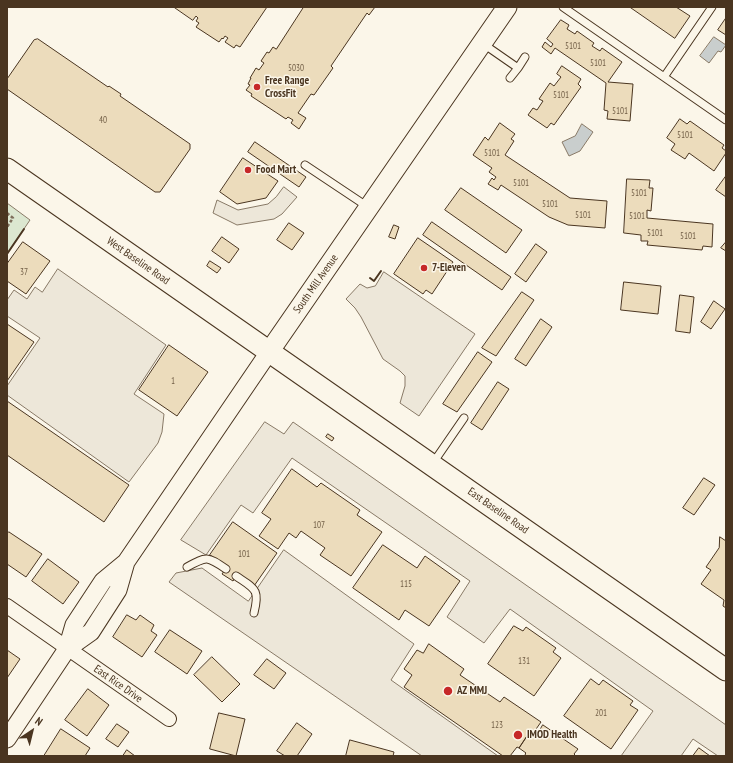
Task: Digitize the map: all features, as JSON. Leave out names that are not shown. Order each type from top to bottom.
[{"type":"main road","name":"South Mill Avenue","points":[[269,352],[507,7]]},
{"type":"main road","name":"West Baseline Road","points":[[7,170],[269,352]]},
{"type":"main road","name":"East Baseline Road","points":[[269,352],[726,670]]},
{"type":"street","name":"South Mill Avenue","points":[[7,739],[67,649],[74,625],[103,581],[126,562],[269,352]]},
{"type":"street","name":"East Rice Drive","points":[[7,606],[169,720]]},
{"type":"lane","points":[[563,7],[726,120]]},
{"type":"lane","points":[[664,77],[712,7]]},
{"type":"lane","points":[[482,43],[518,68]]},
{"type":"lane","points":[[510,78],[525,57]]},
{"type":"lane","points":[[305,165],[369,207]]},
{"type":"lane","points":[[431,465],[464,418]]},
{"type":"lane","points":[[186,567],[206,558],[226,569]]},
{"type":"lane","points":[[236,576],[256,592],[257,599],[254,613]]},
{"type":"path","points":[[7,213],[13,218],[7,227]]},
{"type":"green space","points":[[7,203],[30,220],[7,254]]},
{"type":"shaded area","points":[[714,37],[726,45],[721,52],[718,51],[709,63],[700,56]]},
{"type":"shaded area","points":[[582,124],[593,132],[580,151],[569,156],[562,142],[575,136]]},
{"type":"shaded area","points":[[284,187],[297,197],[282,214],[274,219],[237,225],[213,213],[217,200],[238,210],[268,204]]},
{"type":"shaded area","points":[[58,269],[166,345],[134,394],[164,414],[162,432],[158,443],[129,482],[7,395],[7,386],[40,338],[7,316],[7,300],[14,290],[27,299],[35,287],[42,292]]},
{"type":"shaded area","points":[[384,272],[475,334],[419,416],[400,403],[405,386],[405,376],[383,359],[361,317],[346,299],[360,284],[367,288],[375,286]]},
{"type":"shaded area","points":[[265,422],[284,434],[293,422],[726,725],[726,756],[718,756],[693,739],[681,756],[621,756],[653,711],[510,609],[484,643],[447,617],[470,581],[292,458],[253,513],[241,505],[206,555],[181,540]]},
{"type":"shaded area","points":[[284,550],[414,644],[391,680],[498,756],[422,756],[169,582],[176,573],[202,568],[248,601]]},
{"type":"building","points":[[174,7],[267,7],[240,47],[236,45],[234,48],[225,42],[228,38],[225,36],[219,42],[196,27],[199,23],[196,21],[198,18],[196,16],[193,20]]},
{"type":"building","points":[[304,7],[375,7],[369,15],[367,13],[331,66],[333,68],[314,95],[311,94],[298,113],[306,118],[299,129],[291,123],[293,120],[288,117],[286,119],[251,96],[252,94],[246,90],[250,85],[248,84],[250,78],[256,68],[259,70],[264,63],[261,61],[267,52],[269,53],[273,47],[276,49]]},
{"type":"building","points":[[630,7],[676,7],[690,16],[675,38]]},
{"type":"building","points":[[726,18],[726,35],[718,30]]},
{"type":"building","points":[[561,20],[569,25],[567,29],[575,34],[577,31],[594,43],[592,46],[600,51],[602,48],[622,62],[608,82],[633,84],[630,121],[607,119],[608,111],[604,110],[606,83],[555,48],[551,54],[542,47],[545,42],[551,47],[553,44],[547,39]]},
{"type":"building","points":[[38,39],[108,87],[109,86],[121,94],[120,96],[190,144],[190,149],[160,192],[155,192],[7,89],[7,79],[34,40]]},
{"type":"building","points":[[562,66],[581,79],[578,84],[581,87],[554,125],[551,123],[547,128],[528,115],[533,108],[537,110],[543,101],[539,99],[550,83],[554,86],[561,77],[557,74]]},
{"type":"building","points":[[680,119],[687,124],[690,121],[724,145],[722,148],[726,151],[726,153],[714,171],[689,153],[685,159],[671,150],[675,144],[667,138]]},
{"type":"building","points":[[500,123],[515,134],[511,139],[514,141],[505,155],[570,198],[607,201],[605,228],[568,225],[549,217],[501,185],[498,190],[488,184],[492,178],[494,180],[496,177],[489,172],[492,168],[473,155],[485,137],[488,140]]},
{"type":"building","points":[[255,142],[306,177],[299,187],[248,152]]},
{"type":"building","name":"Food Mart","points":[[243,158],[278,181],[266,198],[237,204],[220,192]]},
{"type":"building","points":[[726,176],[726,197],[716,190]]},
{"type":"building","points":[[627,179],[650,180],[649,188],[653,188],[651,211],[647,210],[647,218],[713,224],[712,247],[703,246],[702,250],[647,245],[648,241],[641,241],[641,235],[624,233]]},
{"type":"building","points":[[461,188],[522,230],[506,253],[445,210]]},
{"type":"building","points":[[432,222],[511,277],[502,290],[423,235]]},
{"type":"building","points":[[289,223],[304,233],[292,250],[277,240]]},
{"type":"building","points":[[394,225],[399,227],[395,239],[389,237]]},
{"type":"building","points":[[222,237],[239,249],[229,263],[212,251]]},
{"type":"building","name":"7-Eleven","points":[[418,238],[453,262],[432,294],[426,290],[423,294],[394,274]]},
{"type":"building","points":[[23,242],[50,261],[26,294],[7,281],[7,264]]},
{"type":"building","points":[[726,242],[726,251],[721,248]]},
{"type":"building","points":[[536,244],[547,252],[526,282],[515,274]]},
{"type":"building","points":[[210,261],[221,268],[217,273],[207,266]]},
{"type":"building","points":[[624,282],[661,286],[658,314],[621,310]]},
{"type":"building","points":[[522,292],[534,300],[496,356],[482,348]]},
{"type":"building","points":[[680,295],[694,297],[690,333],[676,331]]},
{"type":"building","points":[[714,301],[725,309],[711,329],[701,322]]},
{"type":"building","points":[[541,319],[552,327],[526,366],[515,359]]},
{"type":"building","points":[[7,324],[34,342],[7,381]]},
{"type":"building","points":[[169,345],[208,372],[177,416],[139,390]]},
{"type":"building","points":[[478,352],[492,362],[457,412],[443,404]]},
{"type":"building","points":[[498,382],[509,389],[482,430],[471,423]]},
{"type":"building","points":[[7,401],[129,485],[104,522],[7,455]]},
{"type":"building","points":[[328,434],[334,438],[332,441],[326,437]]},
{"type":"building","points":[[292,469],[317,487],[321,483],[360,510],[357,515],[382,532],[351,576],[320,555],[325,548],[301,531],[296,538],[289,533],[278,549],[259,536],[271,519],[262,513]]},
{"type":"building","points":[[704,478],[715,485],[694,515],[683,508]]},
{"type":"building","points":[[233,522],[277,553],[254,586],[238,574],[233,581],[222,574],[227,567],[210,555]]},
{"type":"building","points":[[9,532],[42,554],[26,577],[7,564],[7,534]]},
{"type":"building","points":[[720,537],[726,541],[726,608],[723,606],[724,600],[701,584],[711,570],[706,567],[719,548]]},
{"type":"building","points":[[383,545],[417,568],[425,556],[460,581],[429,626],[405,610],[399,620],[353,588]]},
{"type":"building","points":[[48,559],[79,582],[63,604],[32,581]]},
{"type":"building","points":[[127,615],[136,620],[140,615],[154,625],[151,631],[157,635],[142,657],[113,637]]},
{"type":"building","points":[[514,626],[523,631],[526,627],[556,648],[553,652],[561,658],[534,696],[488,664]]},
{"type":"building","points":[[170,630],[202,651],[187,674],[155,652]]},
{"type":"building","points":[[429,644],[464,669],[460,675],[500,702],[504,697],[541,722],[534,732],[531,730],[519,748],[517,747],[510,756],[503,756],[404,687],[412,675],[404,669],[417,650],[423,653]]},
{"type":"building","points":[[7,650],[20,659],[7,678]]},
{"type":"building","points":[[212,657],[240,684],[222,702],[194,675]]},
{"type":"building","points":[[267,659],[286,673],[274,689],[254,675]]},
{"type":"building","points":[[591,679],[599,685],[603,680],[633,701],[630,705],[638,710],[611,749],[564,716]]},
{"type":"building","points":[[88,689],[109,705],[87,736],[65,720]]},
{"type":"building","points":[[219,713],[245,719],[236,756],[210,749]]},
{"type":"building","points":[[297,723],[312,734],[297,756],[285,756],[277,751]]},
{"type":"building","points":[[117,724],[129,732],[118,747],[106,739]]},
{"type":"building","points":[[543,725],[578,749],[574,754],[576,756],[526,756],[526,753],[519,748],[531,730],[537,734]]},
{"type":"building","points":[[61,729],[90,748],[85,756],[44,756]]},
{"type":"building","points":[[350,740],[394,752],[393,756],[346,756]]},
{"type":"building","points":[[699,748],[710,756],[693,756]]},
{"type":"building","points":[[127,750],[135,756],[123,756]]},
{"type":"wall","points":[[7,254],[24,229]]},
{"type":"wall","points":[[370,278],[374,281],[381,271]]},
{"type":"place","name":"Free Range CrossFit","points":[[257,87]]},
{"type":"place","name":"Food Mart","points":[[248,170]]},
{"type":"place","name":"7-Eleven","points":[[424,268]]},
{"type":"place","name":"AZ MMJ","points":[[448,691]]},
{"type":"place","name":"IMOD Health","points":[[518,735]]}]
